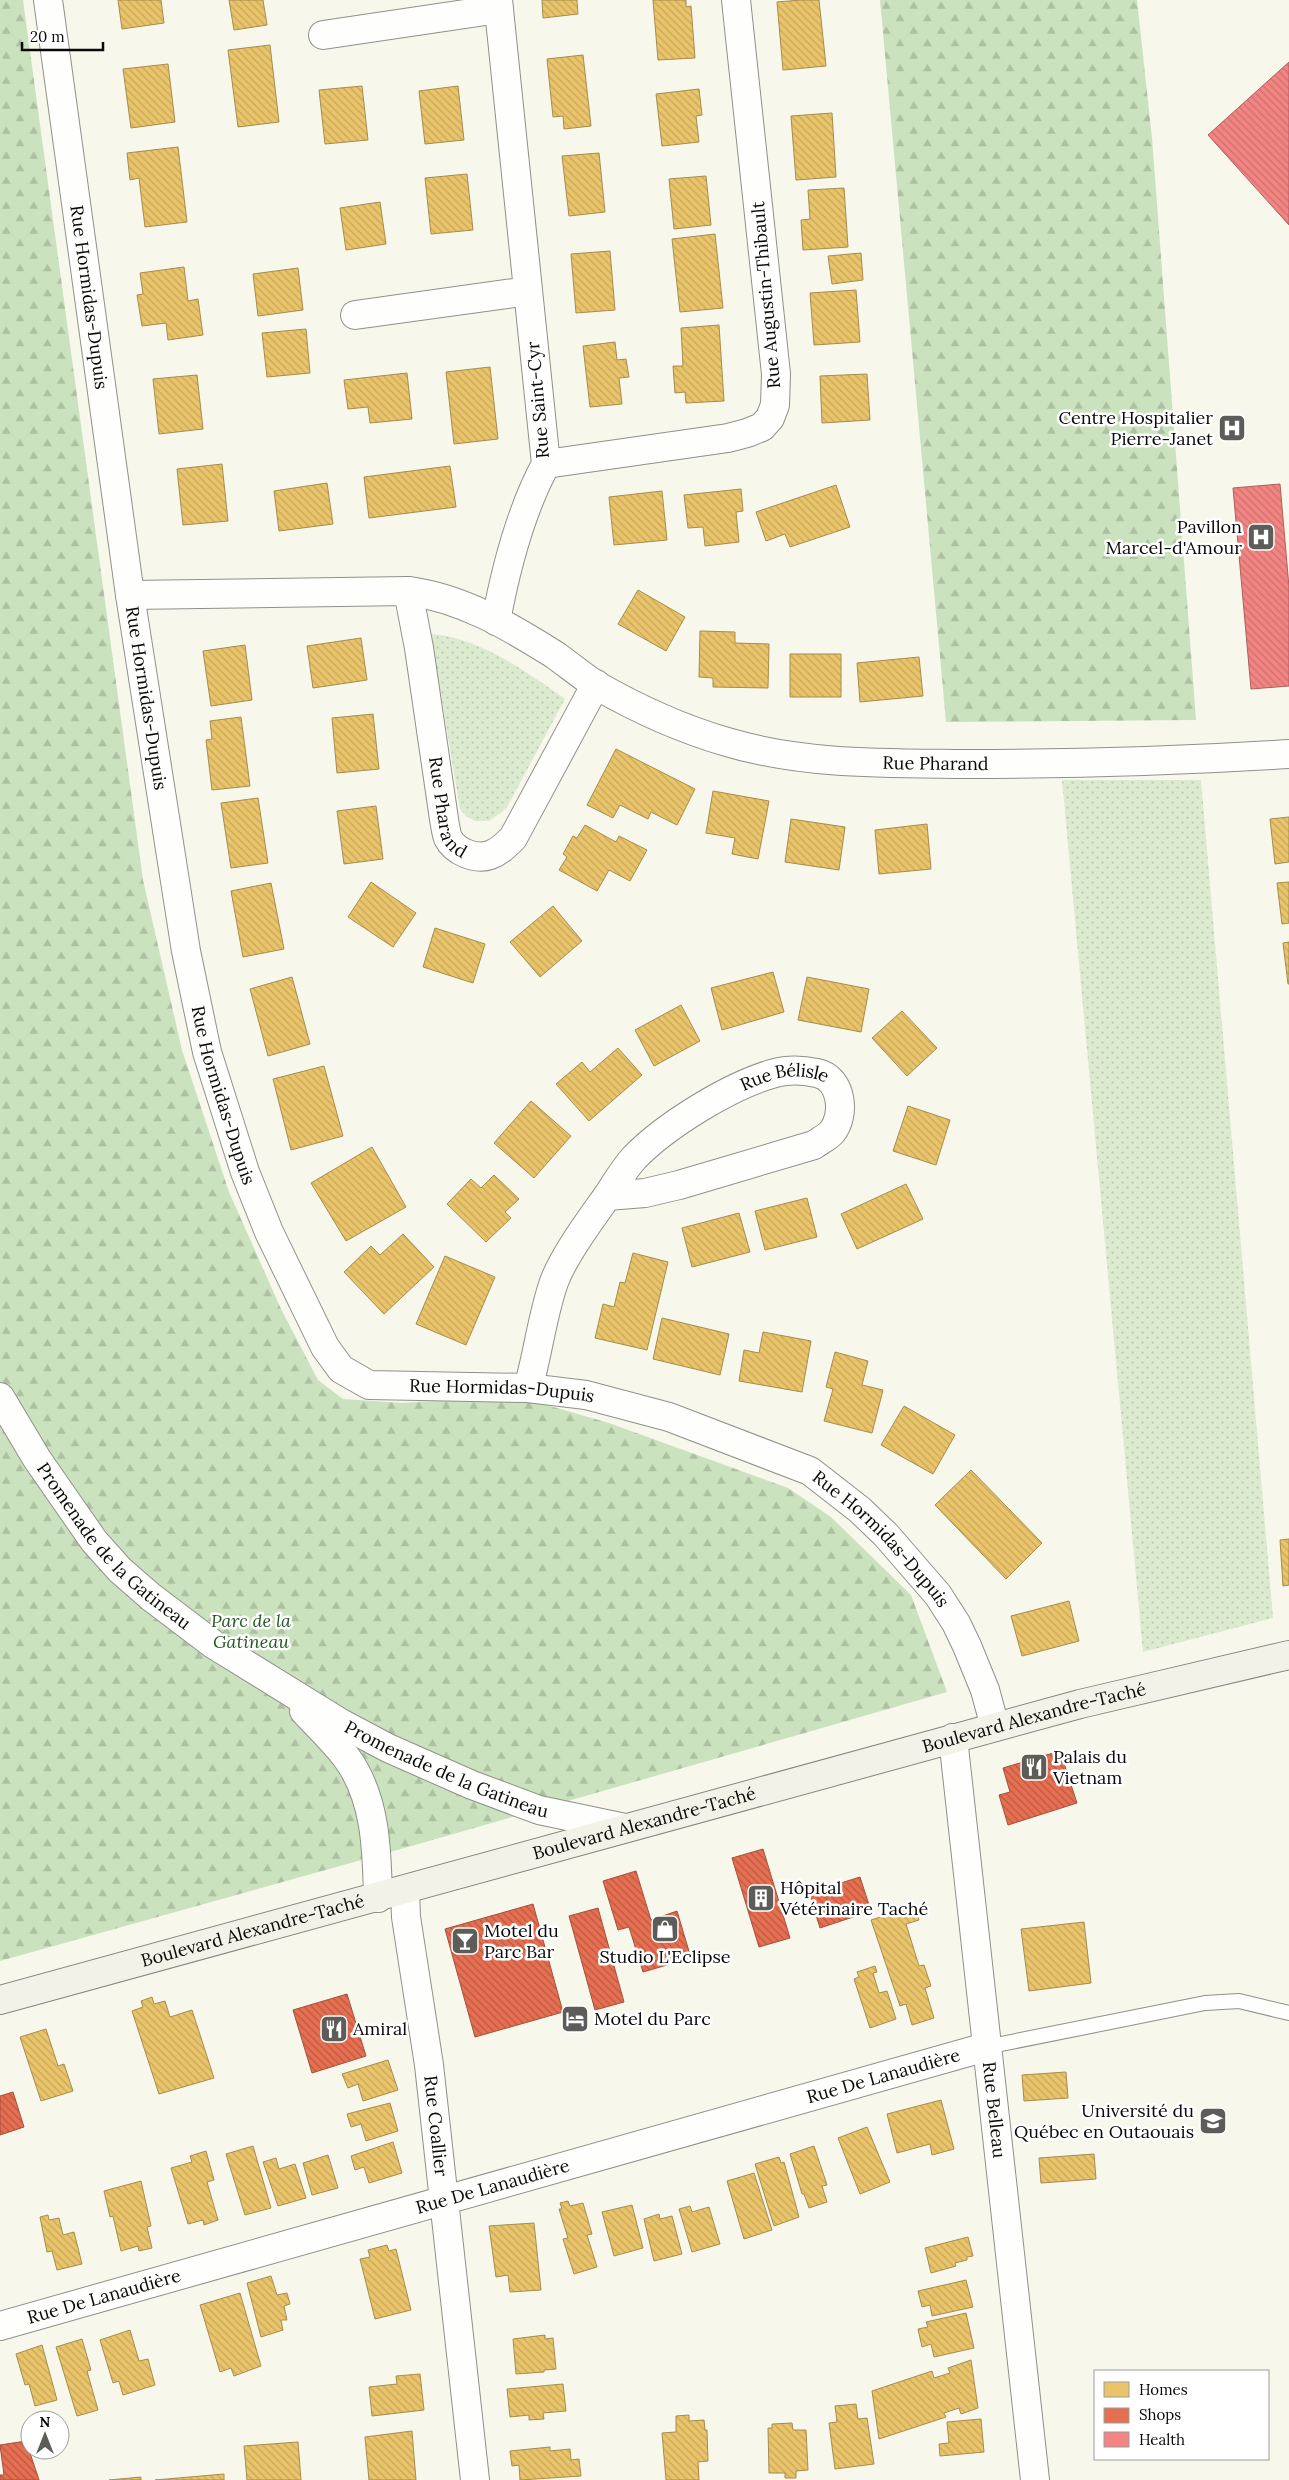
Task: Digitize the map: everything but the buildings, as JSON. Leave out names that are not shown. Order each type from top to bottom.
[{"type":"main road","name":"Boulevard Alexandre-Taché","points":[[0,2000],[378,1898],[625,1828],[1080,1704],[1289,1655]]},
{"type":"street","name":"Rue Hormidas-Dupuis","points":[[48,0],[130,595],[186,951],[208,1052],[246,1172],[269,1232],[302,1304],[325,1347],[341,1369],[369,1385],[528,1388],[586,1395],[669,1417],[810,1470],[860,1510],[886,1535],[938,1595],[956,1623],[967,1646],[985,1690],[996,1728]]},
{"type":"street","name":"Rue Augustin-Thibault","points":[[546,464],[728,438],[762,427],[770,418],[775,405],[776,374],[736,0]]},
{"type":"street","name":"Rue Saint-Cyr","points":[[323,35],[498,5],[546,464],[531,491],[514,544],[496,620]]},
{"type":"street","points":[[355,315],[528,291]]},
{"type":"street","name":"Rue Pharand","points":[[130,595],[408,591],[434,594],[456,601],[496,620],[554,655],[596,684],[685,727],[727,742],[780,754],[823,760],[874,763],[1059,764],[1172,762],[1289,754]]},
{"type":"street","name":"Rue Pharand","points":[[408,591],[419,648],[444,819],[448,838],[456,849],[470,855],[488,856],[502,848],[513,838],[596,684]]},
{"type":"street","name":"Rue Bélisle","points":[[528,1388],[554,1281],[588,1222],[632,1160],[654,1138],[682,1118],[742,1086],[776,1073],[801,1070],[821,1074],[834,1085],[840,1101],[840,1118],[832,1133],[814,1145],[679,1185],[645,1193],[607,1196]]},
{"type":"street","name":"Promenade de la Gatineau","points":[[0,1397],[71,1510],[120,1570],[151,1597],[214,1644],[339,1722],[388,1748],[472,1785],[539,1810],[625,1828]]},
{"type":"street","name":"Promenade de la Gatineau","points":[[280,1685],[347,1758],[360,1782],[370,1808],[374,1831],[378,1898]]},
{"type":"street","name":"Rue Belleau","points":[[953,1738],[1035,2480]]},
{"type":"street","name":"Rue Coallier","points":[[405,1890],[406,1917],[429,2065],[475,2480]]},
{"type":"street","name":"Rue De Lanaudière","points":[[0,2326],[986,2047]]},
{"type":"lane","points":[[986,2047],[1205,2003],[1239,2001],[1289,2013]]},
{"type":"green space","name":"Parc de la Gatineau","points":[[0,0],[23,0],[143,880],[182,1050],[229,1192],[281,1309],[318,1380],[343,1399],[402,1403],[515,1396],[609,1423],[788,1488],[831,1517],[911,1595],[947,1692],[408,1847],[0,1961]]},
{"type":"green space","points":[[880,0],[1137,0],[1152,138],[1196,720],[946,722]]},
{"type":"green space","points":[[431,634],[467,642],[485,649],[518,667],[565,699],[506,809],[489,821],[475,821],[466,816],[460,809]]},
{"type":"green space","points":[[1062,780],[1201,780],[1273,1618],[1143,1652]]},
{"type":"place","name":"Centre Hospitalier Pierre-Janet","points":[[1232,428]]},
{"type":"place","name":"Pavillon Marcel-d'Amour","points":[[1261,537]]},
{"type":"place","name":"Palais du Vietnam","points":[[1034,1767]]},
{"type":"place","name":"Hôpital Vétérinaire Taché","points":[[761,1898]]},
{"type":"place","name":"Studio L'Eclipse","points":[[665,1929]]},
{"type":"place","name":"Motel du Parc Bar","points":[[465,1941]]},
{"type":"place","name":"Motel du Parc","points":[[575,2019]]},
{"type":"place","name":"Amiral","points":[[334,2029]]},
{"type":"place","name":"Université du Québec en Outaouais","points":[[1213,2121]]}]
